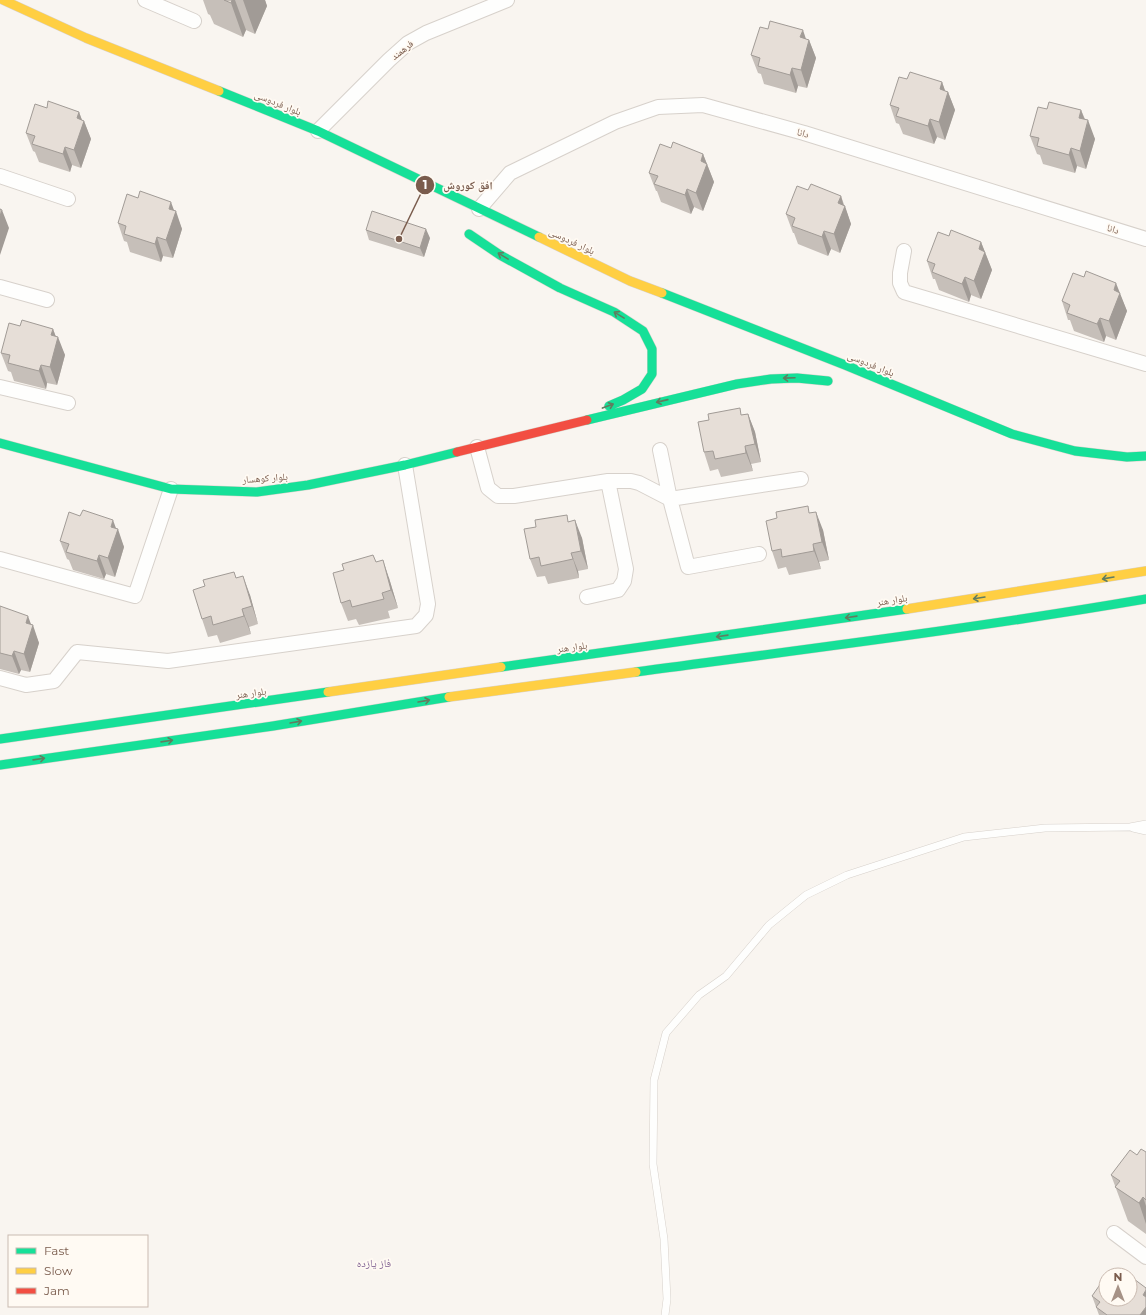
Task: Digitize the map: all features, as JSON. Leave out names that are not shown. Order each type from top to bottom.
[{"type":"street","name":"بلوار فردوسی","points":[[3,0],[86,38],[318,131],[630,281],[845,365],[1012,434],[1075,450],[1127,457],[1146,456]]},
{"type":"street","points":[[145,0],[194,21]]},
{"type":"street","name":"فرهمند","points":[[318,131],[388,60],[408,43],[426,33],[507,0]]},
{"type":"street","name":"دانا","points":[[479,209],[510,173],[615,122],[658,107],[703,105],[804,133],[1146,239]]},
{"type":"street","points":[[0,176],[68,199]]},
{"type":"street","points":[[469,234],[560,288],[614,312],[643,330],[652,349],[652,374],[642,388],[623,400],[532,433]]},
{"type":"street","points":[[904,251],[900,273],[900,283],[904,292],[1146,364]]},
{"type":"street","points":[[0,287],[47,300]]},
{"type":"street","points":[[532,433],[737,384],[771,379],[797,378],[828,381]]},
{"type":"street","points":[[0,387],[68,403]]},
{"type":"street","name":"بلوار کوهسار","points":[[0,443],[171,489],[257,492],[308,485],[405,465],[532,433]]},
{"type":"street","points":[[477,447],[488,488],[498,496],[514,496],[608,481],[631,481],[670,499],[801,479]]},
{"type":"street","points":[[660,450],[670,499],[688,567],[759,554]]},
{"type":"street","points":[[0,678],[26,685],[54,681],[76,652],[168,661],[416,626],[426,615],[428,604],[405,465]]},
{"type":"street","points":[[587,597],[618,590],[624,581],[626,569],[608,481]]},
{"type":"street","points":[[0,559],[135,596],[171,489]]},
{"type":"street","name":"بلوار هنر","points":[[0,739],[894,611],[1146,571]]},
{"type":"street","points":[[0,765],[273,726],[449,697],[899,637],[1076,611],[1146,599]]},
{"type":"street","points":[[1114,1233],[1146,1257]]},
{"type":"lane","points":[[665,1315],[668,1299],[664,1239],[653,1164],[654,1080],[666,1033],[699,995],[726,976],[769,924],[806,895],[847,875],[964,837],[1046,828],[1130,827],[1146,824]]},
{"type":"lane","points":[[1130,827],[1146,831]]},
{"type":"building","points":[[224,0],[232,0],[231,3]]},
{"type":"building","points":[[770,21],[803,30],[800,37],[809,40],[801,70],[792,68],[790,75],[758,66],[760,58],[751,55],[760,27],[768,29]]},
{"type":"building","points":[[910,72],[942,82],[940,89],[948,92],[939,122],[930,119],[928,126],[896,116],[899,108],[890,105],[899,77],[907,79]]},
{"type":"building","points":[[48,101],[79,112],[77,118],[84,121],[74,150],[65,147],[63,154],[32,144],[35,136],[26,133],[35,104],[47,108]]},
{"type":"building","points":[[1049,102],[1081,110],[1079,118],[1088,120],[1080,151],[1071,148],[1069,155],[1037,146],[1039,138],[1030,136],[1038,107],[1047,109]]},
{"type":"building","points":[[673,142],[703,154],[701,161],[707,164],[696,193],[687,189],[685,195],[654,184],[658,176],[649,173],[660,144],[671,148]]},
{"type":"building","points":[[811,184],[841,196],[838,203],[845,206],[834,234],[824,231],[822,237],[792,226],[795,218],[786,214],[797,186],[808,190]]},
{"type":"building","points":[[140,191],[171,202],[169,209],[176,211],[166,240],[157,237],[155,244],[124,234],[126,226],[118,223],[127,194],[138,198]]},
{"type":"building","points":[[372,211],[426,229],[420,248],[366,230]]},
{"type":"building","points":[[951,230],[981,242],[979,249],[985,252],[974,281],[965,277],[962,284],[932,272],[935,264],[927,261],[938,232],[949,236]]},
{"type":"building","points":[[1086,271],[1116,283],[1114,290],[1120,293],[1109,321],[1100,318],[1097,324],[1067,313],[1070,305],[1062,301],[1073,273],[1084,277]]},
{"type":"building","points":[[22,320],[53,329],[51,335],[58,337],[50,367],[41,365],[39,371],[8,363],[10,355],[1,353],[9,323],[20,326]]},
{"type":"building","points":[[740,408],[741,415],[748,414],[755,444],[745,446],[746,453],[715,459],[713,451],[704,452],[698,422],[709,420],[708,414]]},
{"type":"building","points":[[808,506],[809,513],[816,512],[822,542],[813,544],[814,551],[782,557],[781,549],[772,551],[766,521],[777,518],[776,512]]},
{"type":"building","points":[[83,510],[113,520],[111,527],[118,529],[108,558],[99,555],[97,561],[66,552],[69,544],[60,541],[69,512],[80,516]]},
{"type":"building","points":[[567,515],[568,522],[575,520],[581,551],[571,553],[573,559],[541,566],[539,557],[530,559],[524,529],[536,527],[535,520]]},
{"type":"building","points":[[373,555],[376,562],[383,560],[391,590],[382,593],[384,599],[352,607],[350,600],[341,603],[333,573],[344,570],[342,564]]},
{"type":"building","points":[[234,572],[236,578],[243,576],[252,606],[242,609],[244,616],[213,625],[211,616],[202,619],[193,590],[205,586],[203,580]]},
{"type":"building","points":[[0,606],[28,616],[26,623],[33,625],[24,654],[14,651],[12,656],[0,653]]},
{"type":"building","points":[[1141,1149],[1146,1152],[1146,1200],[1143,1197],[1139,1203],[1115,1187],[1120,1181],[1111,1175],[1130,1150],[1137,1155]]},
{"type":"building","points":[[1138,1282],[1146,1288],[1143,1295],[1146,1297],[1146,1307],[1140,1315],[1107,1315],[1096,1307],[1098,1304],[1098,1307],[1138,1307]]},
{"type":"building","points":[[1098,1287],[1098,1300],[1092,1296]]},
{"type":"traffic: fast","points":[[219,91],[318,131],[539,237]]},
{"type":"traffic: fast","points":[[469,234],[500,255],[560,288],[614,312],[643,331],[652,349],[652,374],[642,389],[609,406]]},
{"type":"traffic: fast","points":[[662,293],[845,365],[1012,434],[1075,451],[1127,457],[1146,456]]},
{"type":"traffic: fast","points":[[587,420],[737,384],[771,379],[797,378],[828,381]]},
{"type":"traffic: fast","points":[[0,443],[171,489],[257,492],[308,485],[405,465],[457,452]]},
{"type":"traffic: fast","points":[[636,672],[955,629],[1146,599]]},
{"type":"traffic: fast","points":[[501,667],[907,609]]},
{"type":"traffic: fast","points":[[0,739],[328,692]]},
{"type":"traffic: fast","points":[[0,765],[273,726],[449,697]]},
{"type":"traffic: slow","points":[[3,0],[86,38],[219,91]]},
{"type":"traffic: slow","points":[[539,237],[630,281],[662,293]]},
{"type":"traffic: slow","points":[[907,609],[1146,571]]},
{"type":"traffic: slow","points":[[328,692],[501,667]]},
{"type":"traffic: slow","points":[[449,697],[636,672]]},
{"type":"traffic: jam","points":[[457,452],[587,420]]},
{"type":"place","name":"افق کوروش","points":[[399,239]]},
{"type":"district","name":"فاز یازده","points":[[374,1263]]}]
